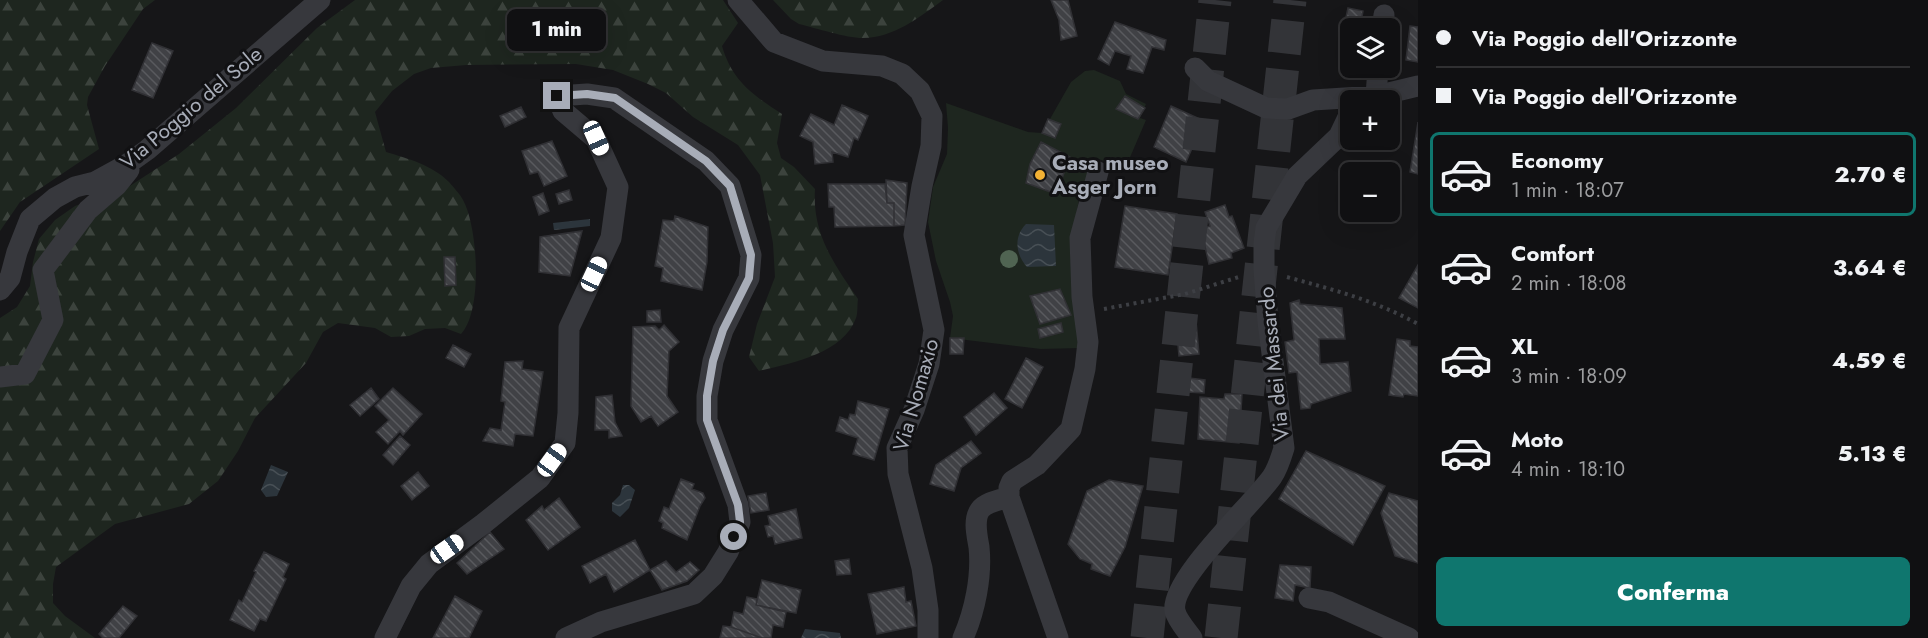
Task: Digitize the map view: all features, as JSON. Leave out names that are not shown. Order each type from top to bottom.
[{"type":"street","name":"Via Poggio del Sole","points":[[0,290],[10,278],[30,219],[55,198],[75,187],[95,182],[147,150],[320,0]]},
{"type":"street","name":"Via Nomaxio","points":[[738,0],[774,42],[823,61],[882,66],[902,74],[920,91],[932,116],[931,146],[914,235],[934,330],[929,364],[914,410],[897,448],[898,474],[922,568],[928,610],[928,638]]},
{"type":"street","points":[[1195,68],[1208,81],[1266,108],[1288,109],[1313,100],[1340,101]]},
{"type":"street","points":[[1400,91],[1418,86]]},
{"type":"street","points":[[385,638],[411,586],[429,564],[540,478],[565,443],[568,412],[569,328],[611,238],[618,187],[596,138],[562,111],[557,96],[587,94],[615,98],[706,161],[730,186],[751,255],[749,278],[723,330],[713,361],[707,396],[707,420],[738,505],[740,522],[728,552],[712,576],[694,594],[601,622],[566,638]]},
{"type":"street","name":"Via dei Massardo","points":[[1192,638],[1175,610],[1177,594],[1200,559],[1246,510],[1272,477],[1284,448],[1268,322],[1264,270],[1266,228],[1297,176],[1340,134]]},
{"type":"street","points":[[0,377],[25,374],[53,320],[43,270],[88,210],[117,185],[147,150]]},
{"type":"street","points":[[1058,638],[1009,497],[1009,488],[1012,481],[1037,465],[1071,429],[1088,342],[1080,238],[1098,172]]},
{"type":"street","points":[[963,638],[968,627],[981,569],[976,519],[980,510],[987,504],[1009,497]]},
{"type":"street","points":[[1309,598],[1329,602],[1409,638]]},
{"type":"path","points":[[1084,313],[1185,294],[1264,270],[1389,308],[1418,324]]},
{"type":"green space","points":[[0,0],[155,0],[143,9],[105,66],[88,97],[87,105],[99,149],[20,202],[0,231]]},
{"type":"green space","points":[[355,0],[723,0],[738,23],[722,46],[726,58],[745,86],[782,114],[777,143],[781,158],[794,167],[815,189],[817,220],[821,234],[833,261],[858,299],[857,316],[840,340],[828,348],[800,360],[759,371],[749,357],[757,324],[775,277],[773,243],[760,175],[738,145],[693,117],[666,93],[613,70],[576,64],[466,65],[431,68],[414,74],[392,91],[375,112],[386,152],[420,163],[435,171],[449,182],[463,200],[472,229],[476,269],[473,307],[468,323],[461,334],[445,328],[425,329],[409,336],[391,337],[375,328],[338,323],[323,332],[306,363],[255,418],[238,451],[218,481],[189,504],[115,524],[56,567],[53,603],[65,616],[95,638],[0,638],[0,318],[17,307],[30,286],[39,239],[55,220],[75,206],[119,193],[179,154],[236,108],[317,28]]},
{"type":"green space","points":[[773,0],[943,0],[895,30],[874,37],[856,38],[799,24]]},
{"type":"green space","points":[[1094,70],[1120,81],[1126,94],[1146,104],[1140,118],[1146,120],[1125,169],[1096,158],[1079,200],[1073,231],[1080,348],[1041,349],[950,338],[953,316],[936,261],[928,222],[933,187],[947,154],[946,103],[1028,132],[1042,133],[1071,82],[1085,71]]},
{"type":"water","points":[[590,219],[590,226],[554,230],[553,223]]},
{"type":"water","points":[[1026,224],[1054,225],[1056,266],[1027,267],[1023,262],[1017,246],[1019,235]]},
{"type":"water","points":[[271,465],[288,472],[277,496],[266,497],[261,490]]},
{"type":"water","points":[[623,485],[629,485],[635,490],[629,508],[620,517],[612,511],[612,503],[620,495]]},
{"type":"water","points":[[805,629],[840,633],[841,638],[801,638]]},
{"type":"building","points":[[1051,0],[1068,0],[1077,36],[1061,40],[1059,20]]},
{"type":"building","points":[[1348,8],[1363,11],[1362,18],[1346,18]]},
{"type":"building","points":[[1115,22],[1166,40],[1164,50],[1152,47],[1143,73],[1127,69],[1131,56],[1115,51],[1109,65],[1098,59]]},
{"type":"building","points":[[1410,26],[1418,27],[1418,62],[1406,60]]},
{"type":"building","points":[[152,43],[173,51],[153,98],[132,90]]},
{"type":"building","points":[[1125,96],[1145,108],[1138,119],[1116,109]]},
{"type":"building","points":[[842,105],[868,116],[858,140],[854,138],[848,157],[832,152],[833,162],[815,164],[813,142],[800,136],[811,114],[834,125]]},
{"type":"building","points":[[1171,106],[1204,121],[1186,162],[1154,147]]},
{"type":"building","points":[[521,107],[526,117],[505,127],[500,116]]},
{"type":"building","points":[[1048,119],[1061,124],[1055,138],[1042,133]]},
{"type":"building","points":[[1418,122],[1418,174],[1410,172]]},
{"type":"building","points":[[552,141],[567,176],[544,186],[538,172],[530,174],[522,151]]},
{"type":"building","points":[[1041,142],[1070,157],[1056,194],[1026,183],[1030,164]]},
{"type":"building","points":[[886,180],[907,183],[905,225],[894,226],[894,203],[887,203]]},
{"type":"building","points":[[828,184],[885,184],[887,203],[894,203],[894,226],[835,227],[834,207],[829,207]]},
{"type":"building","points":[[569,190],[572,200],[559,204],[556,194]]},
{"type":"building","points":[[543,193],[549,211],[539,215],[533,197]]},
{"type":"building","points":[[1225,205],[1229,217],[1232,216],[1244,248],[1231,253],[1232,258],[1209,264],[1201,229],[1210,226],[1205,212]]},
{"type":"building","points":[[1125,206],[1177,214],[1168,275],[1115,267]]},
{"type":"building","points":[[675,216],[708,227],[707,262],[702,290],[661,281],[663,268],[655,266],[663,220],[674,221]]},
{"type":"building","points":[[582,231],[570,276],[539,272],[540,237]]},
{"type":"building","points":[[444,257],[455,257],[456,285],[445,286]]},
{"type":"building","points":[[1418,265],[1418,308],[1399,298]]},
{"type":"building","points":[[1060,289],[1071,315],[1040,324],[1030,296]]},
{"type":"building","points":[[1299,300],[1300,304],[1342,308],[1345,339],[1319,339],[1320,364],[1348,362],[1351,391],[1311,404],[1310,408],[1301,409],[1297,372],[1289,373],[1285,342],[1294,340],[1290,303]]},
{"type":"building","points":[[660,310],[661,322],[647,322],[647,311]]},
{"type":"building","points":[[1196,321],[1199,354],[1179,356],[1176,323]]},
{"type":"building","points":[[1061,323],[1063,332],[1040,338],[1038,329]]},
{"type":"building","points":[[664,325],[679,342],[669,351],[667,396],[678,412],[658,426],[651,416],[641,422],[631,406],[633,327],[655,326],[659,330]]},
{"type":"building","points":[[950,338],[964,338],[963,354],[950,354]]},
{"type":"building","points":[[1397,339],[1410,341],[1410,346],[1418,347],[1418,396],[1389,395]]},
{"type":"building","points":[[453,345],[471,354],[464,367],[446,358]]},
{"type":"building","points":[[1026,358],[1043,367],[1022,408],[1005,399]]},
{"type":"building","points":[[523,361],[522,369],[543,372],[533,436],[515,434],[513,446],[483,441],[490,428],[501,430],[505,402],[501,401],[505,362]]},
{"type":"building","points":[[1189,378],[1205,380],[1204,393],[1187,392]]},
{"type":"building","points":[[371,388],[379,399],[360,416],[350,405]]},
{"type":"building","points":[[393,388],[422,414],[403,435],[400,431],[388,444],[376,432],[389,420],[375,406]]},
{"type":"building","points":[[994,393],[1007,408],[976,435],[964,417]]},
{"type":"building","points":[[1225,394],[1242,394],[1241,411],[1254,420],[1256,425],[1252,434],[1247,438],[1240,438],[1239,443],[1198,439],[1200,397],[1224,399]]},
{"type":"building","points":[[612,395],[615,422],[622,436],[609,438],[609,430],[595,430],[596,397]]},
{"type":"building","points":[[858,401],[889,409],[874,460],[853,454],[858,438],[836,431],[840,417],[848,420],[850,414],[855,415]]},
{"type":"building","points":[[400,436],[410,445],[393,465],[383,455]]},
{"type":"building","points":[[971,441],[981,453],[961,468],[954,491],[930,484],[936,465]]},
{"type":"building","points":[[1306,451],[1385,486],[1353,545],[1279,499]]},
{"type":"building","points":[[418,472],[429,486],[412,500],[401,486]]},
{"type":"building","points":[[681,479],[694,484],[692,489],[703,493],[705,498],[687,540],[662,528],[663,523],[659,521],[664,507],[669,509]]},
{"type":"building","points":[[1109,480],[1143,486],[1125,547],[1110,576],[1091,569],[1092,564],[1080,559],[1068,544],[1087,491]]},
{"type":"building","points":[[766,493],[769,510],[751,513],[748,496]]},
{"type":"building","points":[[1389,493],[1418,501],[1418,563],[1395,556],[1381,513]]},
{"type":"building","points":[[559,498],[580,527],[548,550],[526,520],[542,506],[544,510]]},
{"type":"building","points":[[796,509],[802,538],[775,544],[773,536],[768,537],[765,526],[770,525],[768,516]]},
{"type":"building","points":[[490,532],[504,549],[467,574],[457,563]]},
{"type":"building","points":[[635,540],[650,570],[614,592],[606,574],[590,583],[582,566]]},
{"type":"building","points":[[264,552],[289,564],[283,577],[286,579],[266,621],[260,619],[254,631],[230,620],[239,600],[242,602]]},
{"type":"building","points":[[849,559],[851,574],[837,575],[835,561]]},
{"type":"building","points":[[666,561],[676,572],[690,562],[699,570],[687,581],[662,590],[650,570]]},
{"type":"building","points":[[1280,565],[1311,567],[1310,588],[1295,585],[1293,601],[1275,598]]},
{"type":"building","points":[[762,580],[801,590],[796,613],[756,605]]},
{"type":"building","points":[[904,587],[906,602],[911,601],[916,626],[877,634],[868,594]]},
{"type":"building","points":[[455,596],[482,611],[469,638],[433,638]]},
{"type":"building","points":[[747,597],[757,599],[756,605],[786,612],[783,627],[773,625],[771,638],[762,638],[731,627],[734,612],[743,614]]},
{"type":"building","points":[[123,606],[137,616],[119,638],[103,638],[99,634]]},
{"type":"building","points":[[723,626],[731,627],[762,638],[720,638]]},
{"type":"tunnel","points":[[1147,638],[1215,0]]},
{"type":"tunnel","points":[[1221,638],[1290,0]]},
{"type":"place","name":"Casa museo Asger Jorn","points":[[1040,175]]},
{"type":"route","points":[[557,96],[587,94],[615,98],[706,161],[730,186],[751,255],[749,278],[723,330],[713,361],[707,396],[707,420],[738,505],[740,522],[734,537]]}]
